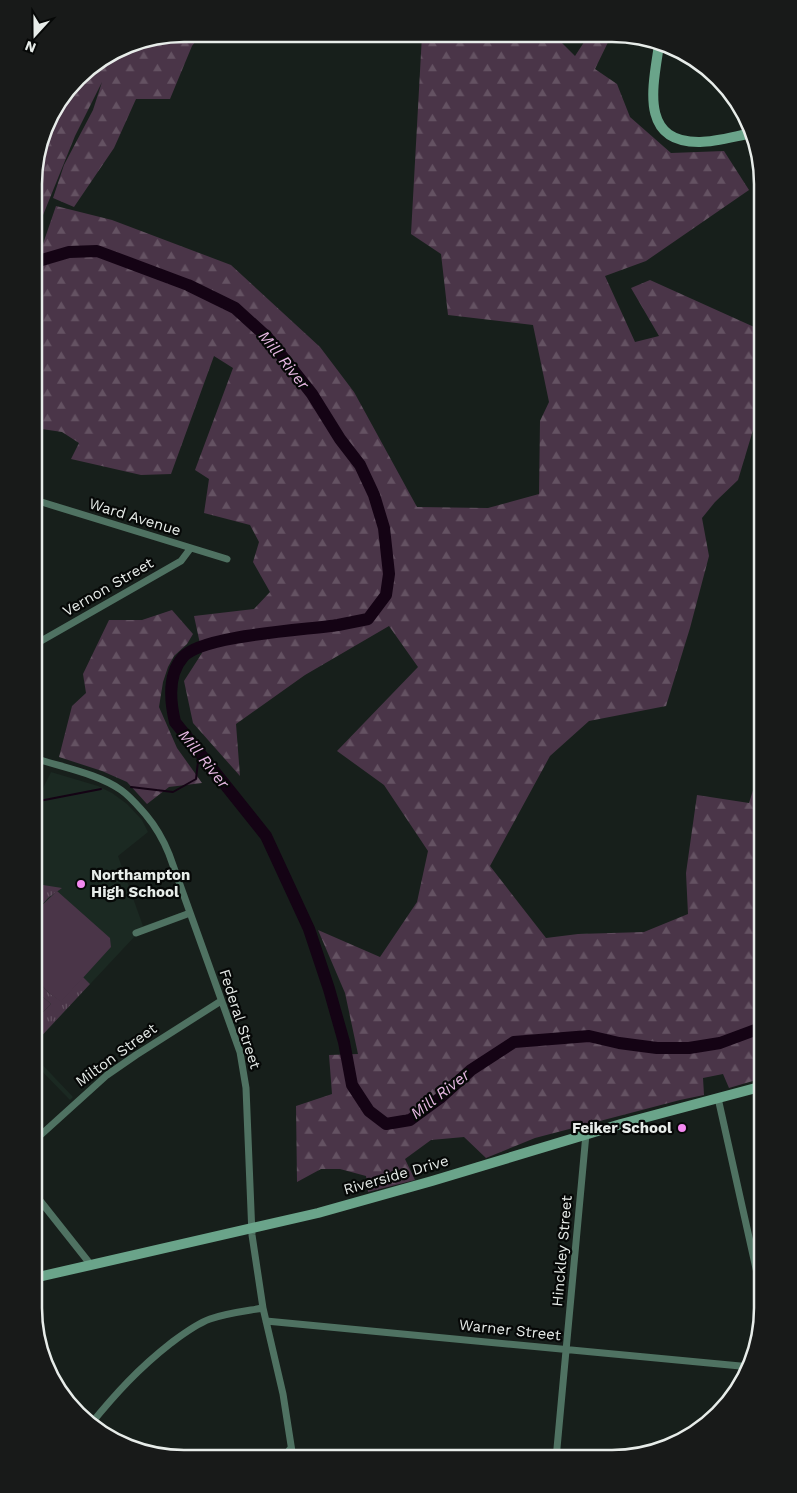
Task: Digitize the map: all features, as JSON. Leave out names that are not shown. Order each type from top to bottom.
[{"type":"street","points":[[658,50],[653,84],[654,103],[660,125],[668,135],[679,141],[701,142],[745,134]]},
{"type":"street","name":"Ward Avenue","points":[[42,502],[227,560]]},
{"type":"street","name":"Vernon Street","points":[[42,640],[181,561],[190,549]]},
{"type":"street","name":"Federal Street","points":[[42,761],[114,785],[129,796],[156,827],[164,840],[240,1052],[245,1077],[252,1228],[263,1308],[283,1394],[291,1448]]},
{"type":"street","points":[[136,933],[190,913]]},
{"type":"street","name":"Milton Street","points":[[42,1133],[86,1092],[112,1072],[221,1000]]},
{"type":"street","name":"Riverside Drive","points":[[42,1276],[369,1199],[586,1134],[754,1088]]},
{"type":"street","points":[[718,1098],[754,1260]]},
{"type":"street","name":"Hinckley Street","points":[[557,1450],[586,1134]]},
{"type":"street","points":[[42,1203],[91,1264]]},
{"type":"street","points":[[95,1419],[138,1371],[183,1334],[211,1318],[263,1308]]},
{"type":"street","name":"Warner Street","points":[[266,1321],[742,1366]]},
{"type":"shaded area","name":"Northampton High School","points":[[51,772],[98,786],[127,804],[142,820],[148,832],[118,856],[143,926],[183,912],[136,935],[42,1035],[42,788]]},
{"type":"shaded area","points":[[42,1064],[73,1097],[70,1100],[42,1071]]},
{"type":"green space","points":[[194,43],[170,99],[136,99],[114,148],[74,207],[53,198],[64,165],[93,110],[102,82],[75,136],[42,218],[42,185],[47,148],[53,130],[66,106],[78,91],[106,66],[122,57],[148,47]]},
{"type":"green space","points":[[422,43],[562,43],[575,56],[583,43],[608,43],[595,69],[617,84],[630,117],[671,153],[724,151],[749,190],[646,261],[605,276],[635,342],[659,336],[631,288],[650,280],[754,327],[754,427],[738,480],[715,502],[702,518],[709,556],[690,628],[666,706],[589,721],[550,756],[490,866],[546,938],[578,934],[644,932],[688,914],[686,873],[697,795],[749,803],[754,787],[754,1081],[729,1088],[723,1074],[703,1078],[704,1095],[535,1138],[486,1158],[464,1137],[431,1140],[405,1159],[415,1180],[368,1192],[366,1176],[340,1169],[321,1169],[297,1182],[296,1106],[332,1094],[329,1055],[358,1054],[345,993],[318,930],[380,957],[417,902],[428,851],[384,785],[337,751],[418,667],[389,626],[305,675],[236,724],[240,776],[193,723],[184,681],[202,653],[194,616],[254,609],[270,592],[253,562],[259,542],[250,525],[204,513],[209,479],[195,470],[233,368],[214,356],[171,474],[141,475],[71,459],[79,443],[62,432],[42,429],[42,247],[56,206],[112,220],[231,265],[320,347],[354,392],[417,507],[488,508],[539,494],[540,421],[549,402],[533,325],[448,315],[441,254],[411,234]]},
{"type":"green space","points":[[172,610],[193,634],[187,644],[174,656],[168,667],[163,682],[159,707],[177,748],[202,783],[169,787],[147,804],[127,782],[102,771],[59,757],[72,706],[86,693],[83,674],[109,620],[142,620]]},
{"type":"green space","points":[[42,885],[62,888],[42,905]]},
{"type":"green space","points":[[57,891],[110,938],[111,947],[61,1002],[42,986],[42,905]]},
{"type":"green space","points":[[83,977],[90,984],[42,1035],[42,1013],[51,1004],[42,996],[42,986],[61,1001]]},
{"type":"green space","points":[[42,996],[51,1004],[42,1013]]},
{"type":"waterway","name":"Mill River","points":[[42,260],[69,252],[97,251],[188,285],[235,308],[267,337],[312,394],[340,439],[360,465],[374,495],[384,528],[389,574],[386,595],[368,619],[211,643],[183,657],[174,672],[171,688],[175,722],[266,836],[309,929],[344,1042],[352,1085],[369,1111],[386,1124],[410,1120],[440,1098],[471,1070],[514,1042],[589,1036],[619,1043],[657,1048],[689,1048],[720,1043],[754,1030]]},
{"type":"waterway","points":[[131,787],[173,792],[196,779],[199,753]]},
{"type":"waterway","points":[[42,800],[101,789]]},
{"type":"place","name":"Northampton High School","points":[[81,884]]},
{"type":"place","name":"Feiker School","points":[[682,1128]]}]
